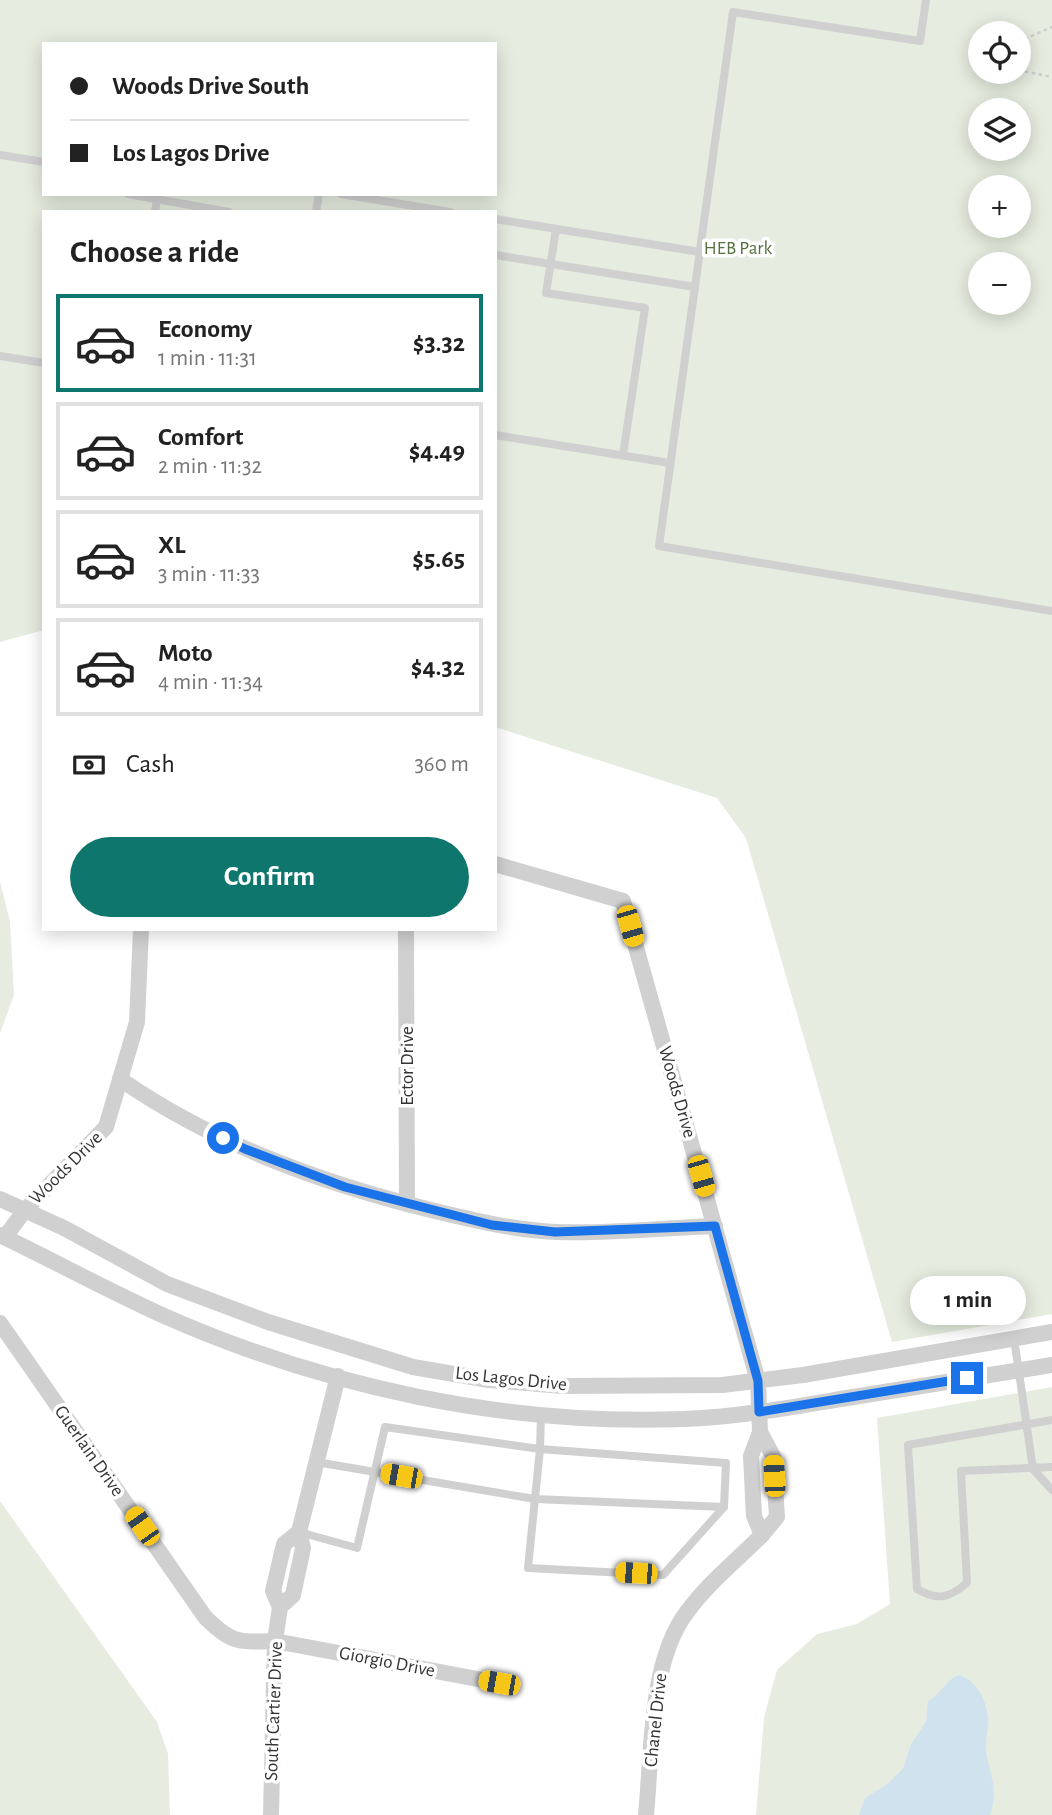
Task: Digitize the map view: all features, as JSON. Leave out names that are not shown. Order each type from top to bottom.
[{"type":"street","name":"Woods Drive","points":[[497,865],[623,901],[758,1381],[760,1432]]},
{"type":"street","name":"Woods Drive","points":[[3,1236],[106,1127],[137,1023],[141,931]]},
{"type":"street","name":"Ector Drive","points":[[406,931],[407,1204]]},
{"type":"street","points":[[120,1079],[157,1104],[245,1149],[345,1187],[492,1225],[555,1232],[715,1226]]},
{"type":"street","name":"Los Lagos Drive","points":[[0,1199],[64,1228],[167,1284],[268,1322],[414,1367],[489,1380],[563,1386],[722,1385],[803,1376],[1052,1332]]},
{"type":"street","name":"Los Lagos Drive","points":[[3,1236],[162,1315],[274,1359],[402,1394],[488,1410],[602,1418],[684,1419],[759,1412],[1052,1365]]},
{"type":"street","name":"Guerlain Drive","points":[[0,1323],[205,1617],[224,1636],[242,1642],[275,1642]]},
{"type":"street","name":"South Cartier Drive","points":[[280,1607],[293,1595],[303,1548],[299,1532],[338,1376]]},
{"type":"street","points":[[760,1432],[751,1455],[754,1516],[762,1535]]},
{"type":"street","name":"Chanel Drive","points":[[646,1815],[660,1673],[667,1648],[676,1628],[699,1597],[777,1517],[773,1455],[760,1432]]},
{"type":"street","name":"South Cartier Drive","points":[[271,1815],[275,1642],[280,1607],[273,1591],[284,1544],[299,1532]]},
{"type":"street","points":[[278,1568],[298,1572]]},
{"type":"street","name":"Giorgio Drive","points":[[275,1642],[499,1683]]},
{"type":"lane","points":[[926,0],[920,41],[733,12],[659,546],[1052,611]]},
{"type":"lane","points":[[0,155],[42,162]]},
{"type":"lane","points":[[351,196],[416,209]]},
{"type":"lane","points":[[158,197],[220,210]]},
{"type":"lane","points":[[497,219],[699,252]]},
{"type":"lane","points":[[556,229],[546,293],[645,308],[623,455]]},
{"type":"lane","points":[[497,255],[695,287]]},
{"type":"lane","points":[[0,356],[42,363]]},
{"type":"lane","points":[[497,435],[670,463]]},
{"type":"lane","points":[[1014,1338],[1033,1469],[1052,1490]]},
{"type":"lane","points":[[299,1532],[357,1548],[385,1427],[540,1449],[726,1463],[724,1507],[663,1575],[528,1568],[540,1449],[541,1414]]},
{"type":"lane","points":[[1052,1420],[908,1445],[917,1589],[929,1596],[953,1595],[967,1584],[961,1471],[1052,1467]]},
{"type":"lane","points":[[316,1462],[535,1499],[724,1507]]},
{"type":"path","points":[[1031,36],[1052,27]]},
{"type":"path","points":[[1031,73],[1052,77]]},
{"type":"green space","name":"HEB Park","points":[[0,0],[1052,0],[1052,1314],[892,1342],[746,838],[717,798],[497,728],[497,210],[42,210],[42,631],[0,642]]},
{"type":"green space","points":[[0,882],[10,921],[14,995],[0,1033]]},
{"type":"green space","points":[[1052,1387],[1052,1815],[756,1815],[764,1717],[777,1670],[817,1634],[857,1624],[890,1604],[877,1418]]},
{"type":"green space","points":[[0,1501],[157,1722],[168,1754],[170,1815],[0,1815]]},
{"type":"water","points":[[959,1675],[976,1686],[987,1711],[986,1751],[994,1790],[990,1815],[859,1815],[865,1798],[886,1785],[903,1769],[911,1744],[926,1722],[928,1701]]},
{"type":"route","points":[[223,1138],[345,1187],[492,1225],[555,1232],[715,1226],[758,1381],[759,1412],[967,1378]]}]
